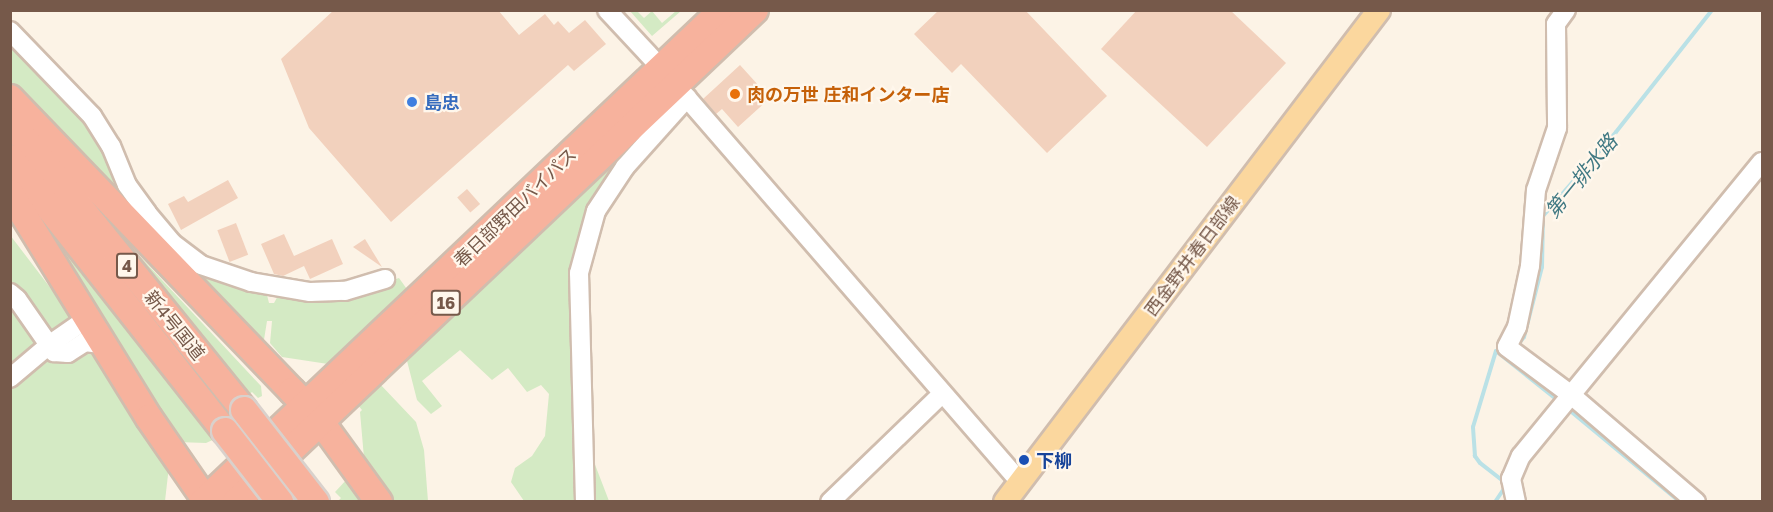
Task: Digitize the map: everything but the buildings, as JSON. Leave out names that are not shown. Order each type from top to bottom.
[{"type":"highway","name":"春日部野田バイパス","points":[[675,84],[722,10]]},
{"type":"highway","name":"春日部野田バイパス","points":[[205,501],[313,413],[755,10]]},
{"type":"highway","points":[[10,98],[313,413],[379,501]]},
{"type":"highway","name":"新4号国道","points":[[10,121],[316,501]]},
{"type":"highway","name":"新4号国道","points":[[10,158],[280,501]]},
{"type":"highway","points":[[10,193],[108,353],[205,501]]},
{"type":"highway","name":"春日部野田バイパス","points":[[236,501],[313,413]]},
{"type":"main road","name":"西金野井春日部線","points":[[1005,501],[1379,10]]},
{"type":"street","points":[[607,10],[675,84],[1020,482]]},
{"type":"street","points":[[1566,10],[1556,24],[1557,128],[1536,190],[1530,266],[1517,327],[1507,347],[1570,394],[1696,501]]},
{"type":"street","points":[[10,31],[92,116],[111,146],[128,185],[147,213],[172,243],[201,265],[251,282],[310,292],[345,291],[385,279]]},
{"type":"street","points":[[585,501],[579,273],[596,211],[675,84]]},
{"type":"street","points":[[1516,501],[1511,479],[1514,468],[1570,394],[1762,162]]},
{"type":"street","points":[[10,293],[17,299],[54,352],[61,354],[79,344],[92,342],[99,344],[108,353]]},
{"type":"street","points":[[10,378],[49,345],[88,318]]},
{"type":"street","points":[[830,501],[942,394]]},
{"type":"green space","points":[[630,11],[637,11],[644,18],[652,11],[662,23],[676,11],[681,11],[652,36]]},
{"type":"green space","points":[[10,40],[57,89],[113,163],[128,202],[99,177],[142,222],[174,248],[176,245],[231,277],[266,291],[269,303],[274,303],[280,292],[307,296],[352,293],[399,278],[409,292],[328,364],[282,357],[270,343],[272,321],[267,321],[263,346],[11,89]]},
{"type":"green space","points":[[666,111],[632,156],[586,249],[576,501],[524,501],[511,482],[515,468],[532,456],[545,436],[549,394],[541,385],[527,392],[508,368],[492,380],[460,350],[422,381],[442,406],[431,414],[417,400],[406,357]]},
{"type":"green space","points":[[52,153],[135,251],[261,386],[262,396],[258,398],[252,392],[247,396]]},
{"type":"green space","points":[[10,174],[217,438],[206,443],[177,442],[11,180]]},
{"type":"green space","points":[[10,235],[68,311],[69,324],[57,332],[49,329],[25,296],[11,284]]},
{"type":"green space","points":[[11,300],[37,340],[36,346],[11,367]]},
{"type":"green space","points":[[86,350],[94,357],[169,466],[165,501],[11,502],[11,386],[48,353]]},
{"type":"green space","points":[[379,383],[416,422],[424,450],[428,501],[394,501],[364,458],[360,412],[362,410],[357,404]]},
{"type":"green space","points":[[589,449],[609,501],[586,502]]},
{"type":"green space","points":[[349,477],[368,501],[338,501],[341,498],[335,492]]},
{"type":"waterway","name":"第一排水路","points":[[1517,346],[1524,337],[1542,267],[1543,216],[1616,132],[1712,10]]},
{"type":"waterway","name":"第一排水路","points":[[1495,502],[1507,484],[1480,463],[1475,456],[1473,427],[1496,351],[1560,402]]},
{"type":"waterway","points":[[1568,409],[1680,502]]},
{"type":"place","name":"肉の万世 庄和インター店","points":[[735,94]]},
{"type":"place","name":"島忠","points":[[412,102]]},
{"type":"place","name":"下柳","points":[[1024,460]]}]
